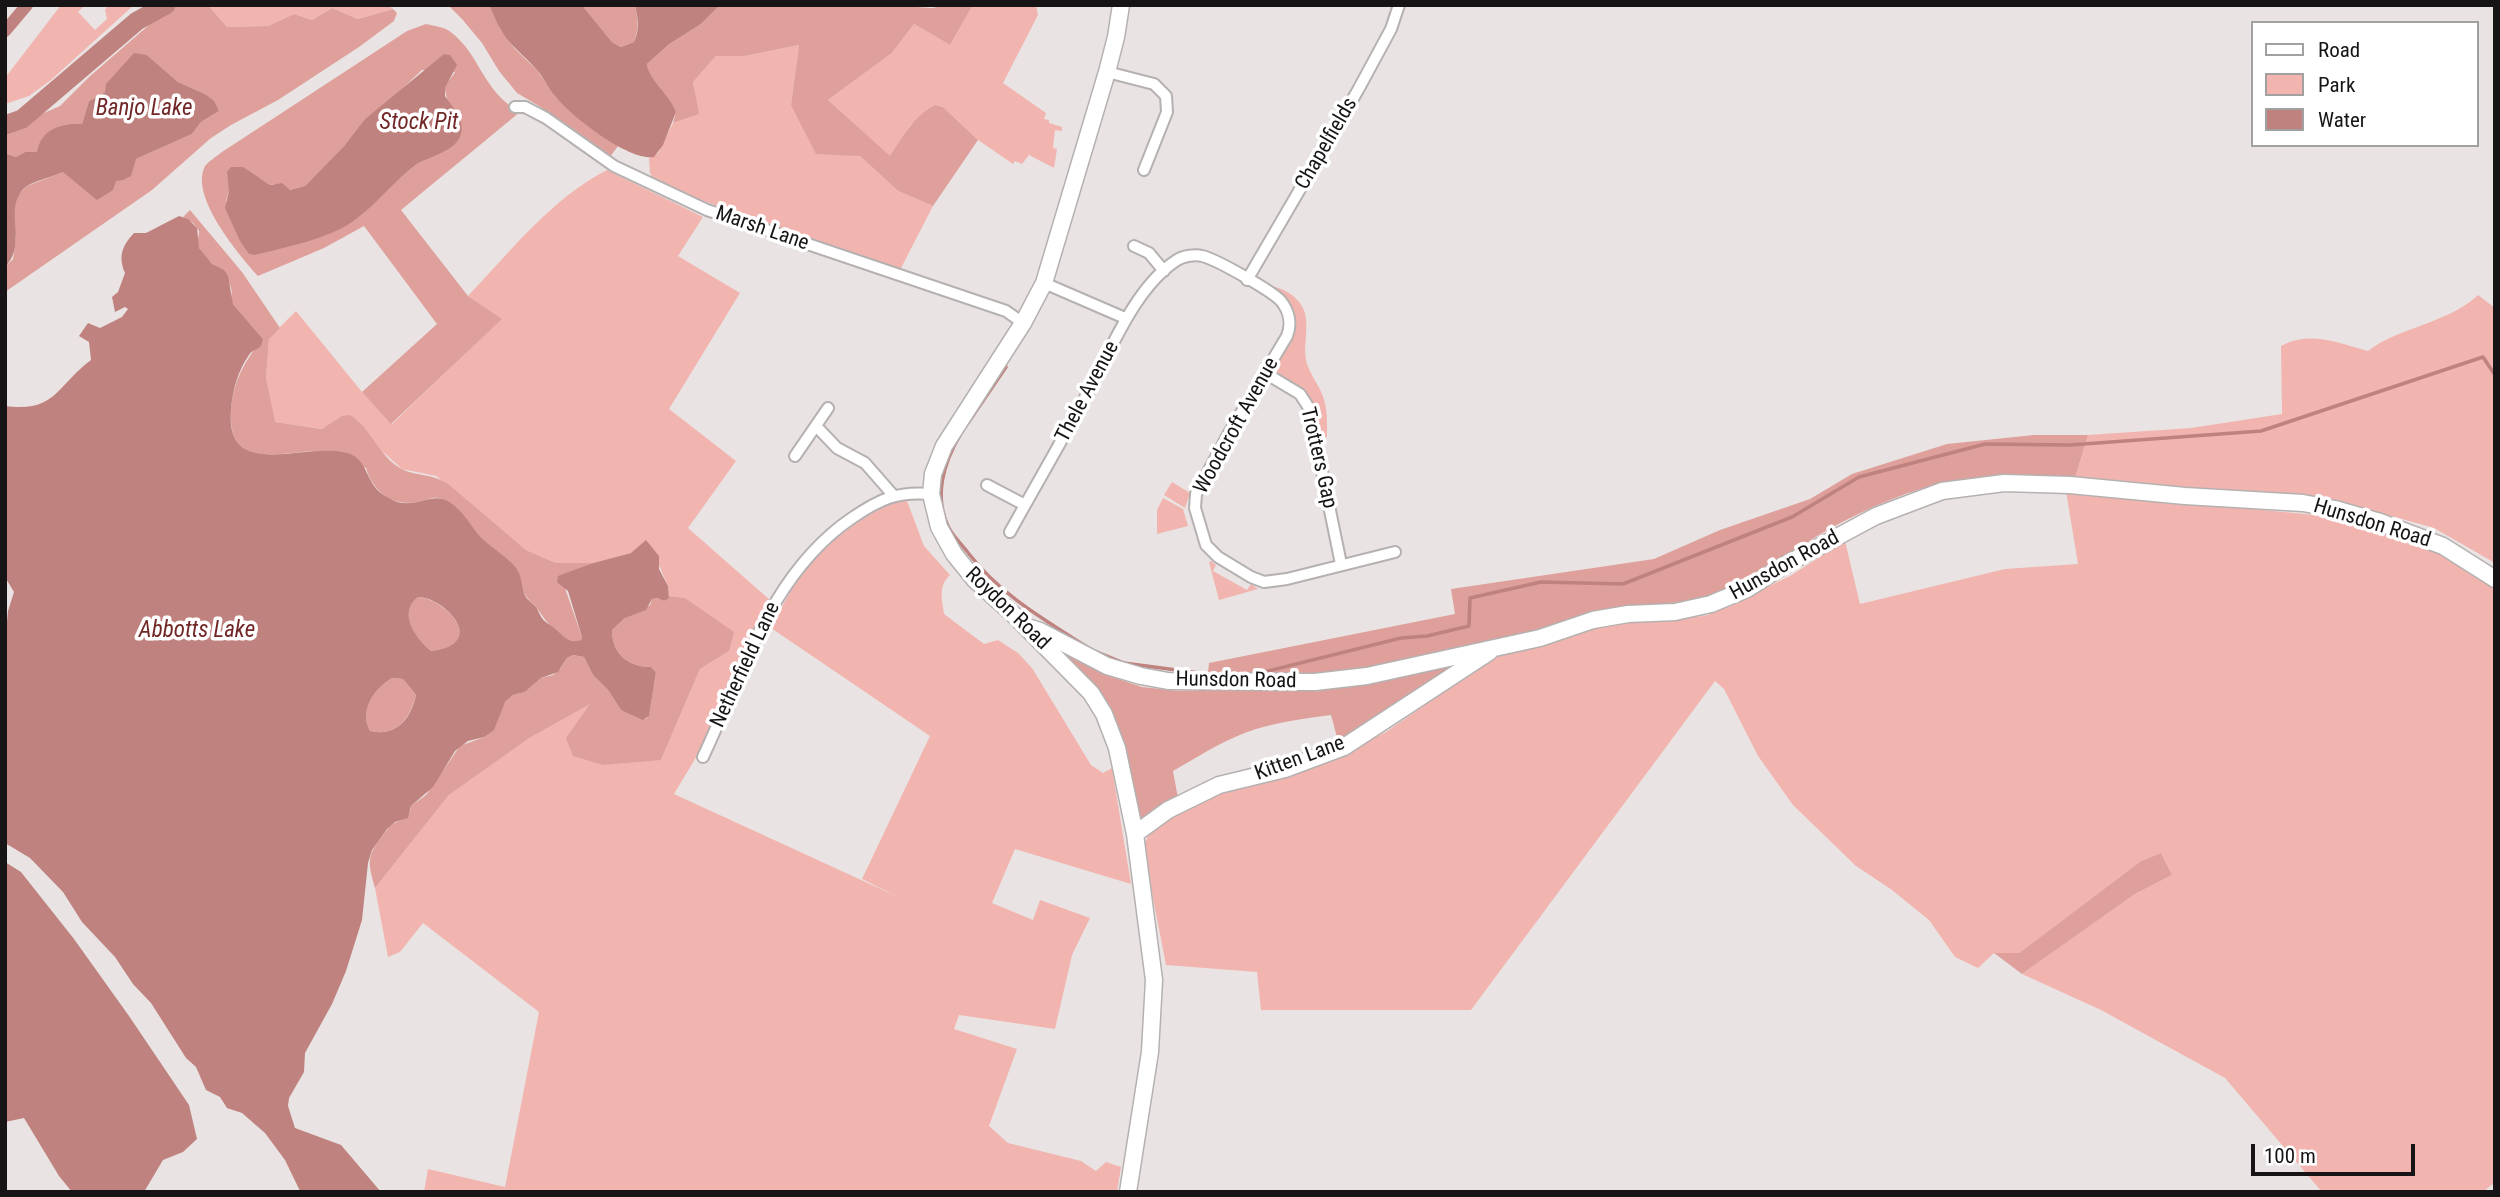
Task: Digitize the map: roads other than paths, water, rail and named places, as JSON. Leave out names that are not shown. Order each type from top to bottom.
[{"type":"main road","name":"Roydon Road","points":[[1121,5],[1107,72],[1044,283],[1023,323],[944,446],[933,474],[931,494],[939,527],[954,554],[975,580],[1027,627],[1091,693],[1104,714],[1117,748],[1135,834],[1154,980],[1150,1052],[1128,1192]]},
{"type":"main road","name":"Hunsdon Road","points":[[1027,627],[1040,631],[1107,666],[1168,681],[1315,682],[1367,676],[1540,638],[1593,620],[1628,614],[1675,612],[1711,604],[1747,589],[1783,566],[1876,516],[1942,491],[2004,483],[2070,485],[2185,496],[2303,503],[2335,509],[2380,522],[2443,546],[2495,579]]},
{"type":"main road","name":"Kitten Lane","points":[[1135,834],[1168,810],[1219,785],[1285,769],[1344,747],[1494,648]]},
{"type":"street","name":"Chapelfields","points":[[1247,280],[1358,90],[1391,29],[1399,5]]},
{"type":"street","points":[[1107,72],[1154,84],[1166,96],[1167,112],[1144,170]]},
{"type":"street","name":"Marsh Lane","points":[[515,107],[525,107],[546,118],[614,166],[707,210],[1006,311],[1023,323]]},
{"type":"street","points":[[1134,246],[1149,254],[1164,271]]},
{"type":"street","name":"Woodcroft Avenue","points":[[1125,318],[1164,271],[1179,259],[1198,255],[1212,259],[1278,298],[1286,309],[1289,321],[1287,336],[1199,488],[1195,508],[1201,532],[1206,545],[1218,557],[1264,582],[1287,579],[1395,552]]},
{"type":"street","name":"Thele Avenue","points":[[1010,532],[1102,366],[1125,318],[1044,283]]},
{"type":"street","name":"Trotters Gap","points":[[1265,373],[1300,394],[1310,408],[1341,564]]},
{"type":"street","points":[[794,456],[828,408]]},
{"type":"street","points":[[816,426],[831,443],[865,463],[893,495]]},
{"type":"street","points":[[987,485],[1025,505]]},
{"type":"street","name":"Netherfield Lane","points":[[703,757],[762,623],[794,573],[824,540],[874,503],[909,492],[931,494]]},
{"type":"water","points":[[489,5],[582,5],[612,42],[621,47],[634,42],[636,37],[638,24],[635,5],[720,5],[701,24],[668,45],[647,64],[651,75],[676,112],[663,145],[654,157],[630,152],[615,145],[563,105],[537,70],[505,36]]},
{"type":"water","name":"Banjo Lake","points":[[134,53],[147,55],[178,82],[205,94],[214,101],[219,111],[201,122],[192,134],[136,159],[131,176],[116,181],[113,190],[97,200],[63,172],[27,186],[19,194],[16,204],[15,247],[5,267],[5,153],[16,157],[25,152],[37,152],[43,138],[53,129],[82,124],[89,101],[105,92],[106,84]]},
{"type":"water","name":"Stock Pit","points":[[444,54],[450,55],[457,65],[445,88],[445,96],[462,127],[455,144],[417,164],[361,215],[342,228],[306,242],[256,255],[249,254],[225,208],[229,191],[227,172],[231,167],[243,167],[270,185],[282,183],[290,190],[305,186],[344,146],[364,120]]},
{"type":"water","name":"Abbotts Lake","points":[[179,216],[188,219],[197,228],[199,248],[212,264],[224,270],[228,276],[233,304],[263,339],[261,346],[245,361],[233,396],[233,432],[241,446],[254,453],[347,453],[359,461],[373,485],[393,500],[412,503],[439,498],[453,504],[484,540],[513,564],[526,597],[545,621],[569,640],[581,640],[582,637],[568,591],[557,582],[558,576],[631,553],[646,540],[659,556],[659,569],[668,586],[669,598],[664,601],[652,599],[646,610],[625,618],[612,630],[615,646],[623,658],[635,665],[651,667],[656,672],[649,716],[643,720],[621,710],[608,690],[593,675],[584,657],[573,655],[567,658],[558,672],[541,678],[525,692],[513,695],[505,702],[494,730],[484,737],[468,741],[455,751],[433,787],[411,806],[408,818],[395,822],[387,829],[372,850],[368,863],[362,920],[346,971],[332,1004],[305,1053],[304,1072],[289,1098],[288,1106],[295,1128],[341,1145],[381,1192],[300,1191],[285,1160],[265,1133],[242,1113],[227,1108],[220,1097],[206,1090],[196,1067],[186,1058],[151,1003],[133,984],[115,957],[82,922],[63,892],[30,858],[5,843],[5,643],[8,611],[14,592],[5,577],[5,406],[22,407],[45,401],[91,360],[89,342],[79,336],[88,323],[100,328],[122,317],[128,309],[125,307],[115,312],[112,297],[118,292],[125,273],[122,252],[134,233],[146,233]],"holes":[[[418,597],[439,604],[449,612],[460,631],[458,640],[448,647],[431,651],[420,640],[409,618],[409,610]],[[392,678],[403,679],[416,695],[414,704],[406,719],[395,729],[370,731],[367,708],[374,694]]]},
{"type":"water","points":[[5,862],[21,872],[74,939],[189,1105],[197,1139],[183,1152],[163,1160],[144,1192],[72,1192],[59,1176],[24,1118],[5,1122]]},
{"type":"waterway","points":[[5,31],[27,5]]},
{"type":"waterway","points":[[5,125],[22,119],[137,21],[166,5]]},
{"type":"waterway","points":[[1252,675],[1401,638],[1427,636],[1469,626],[1470,598],[1541,582],[1623,584],[1792,517],[1859,477],[1985,444],[2070,445],[2261,431],[2483,357],[2495,375]]},
{"type":"waterway","points":[[968,423],[1006,367]]},
{"type":"waterway","points":[[960,435],[942,480],[942,504],[949,528],[981,569],[995,582],[1039,616],[1087,647]]},
{"type":"waterway","points":[[1097,652],[1124,663],[1199,673]]}]
